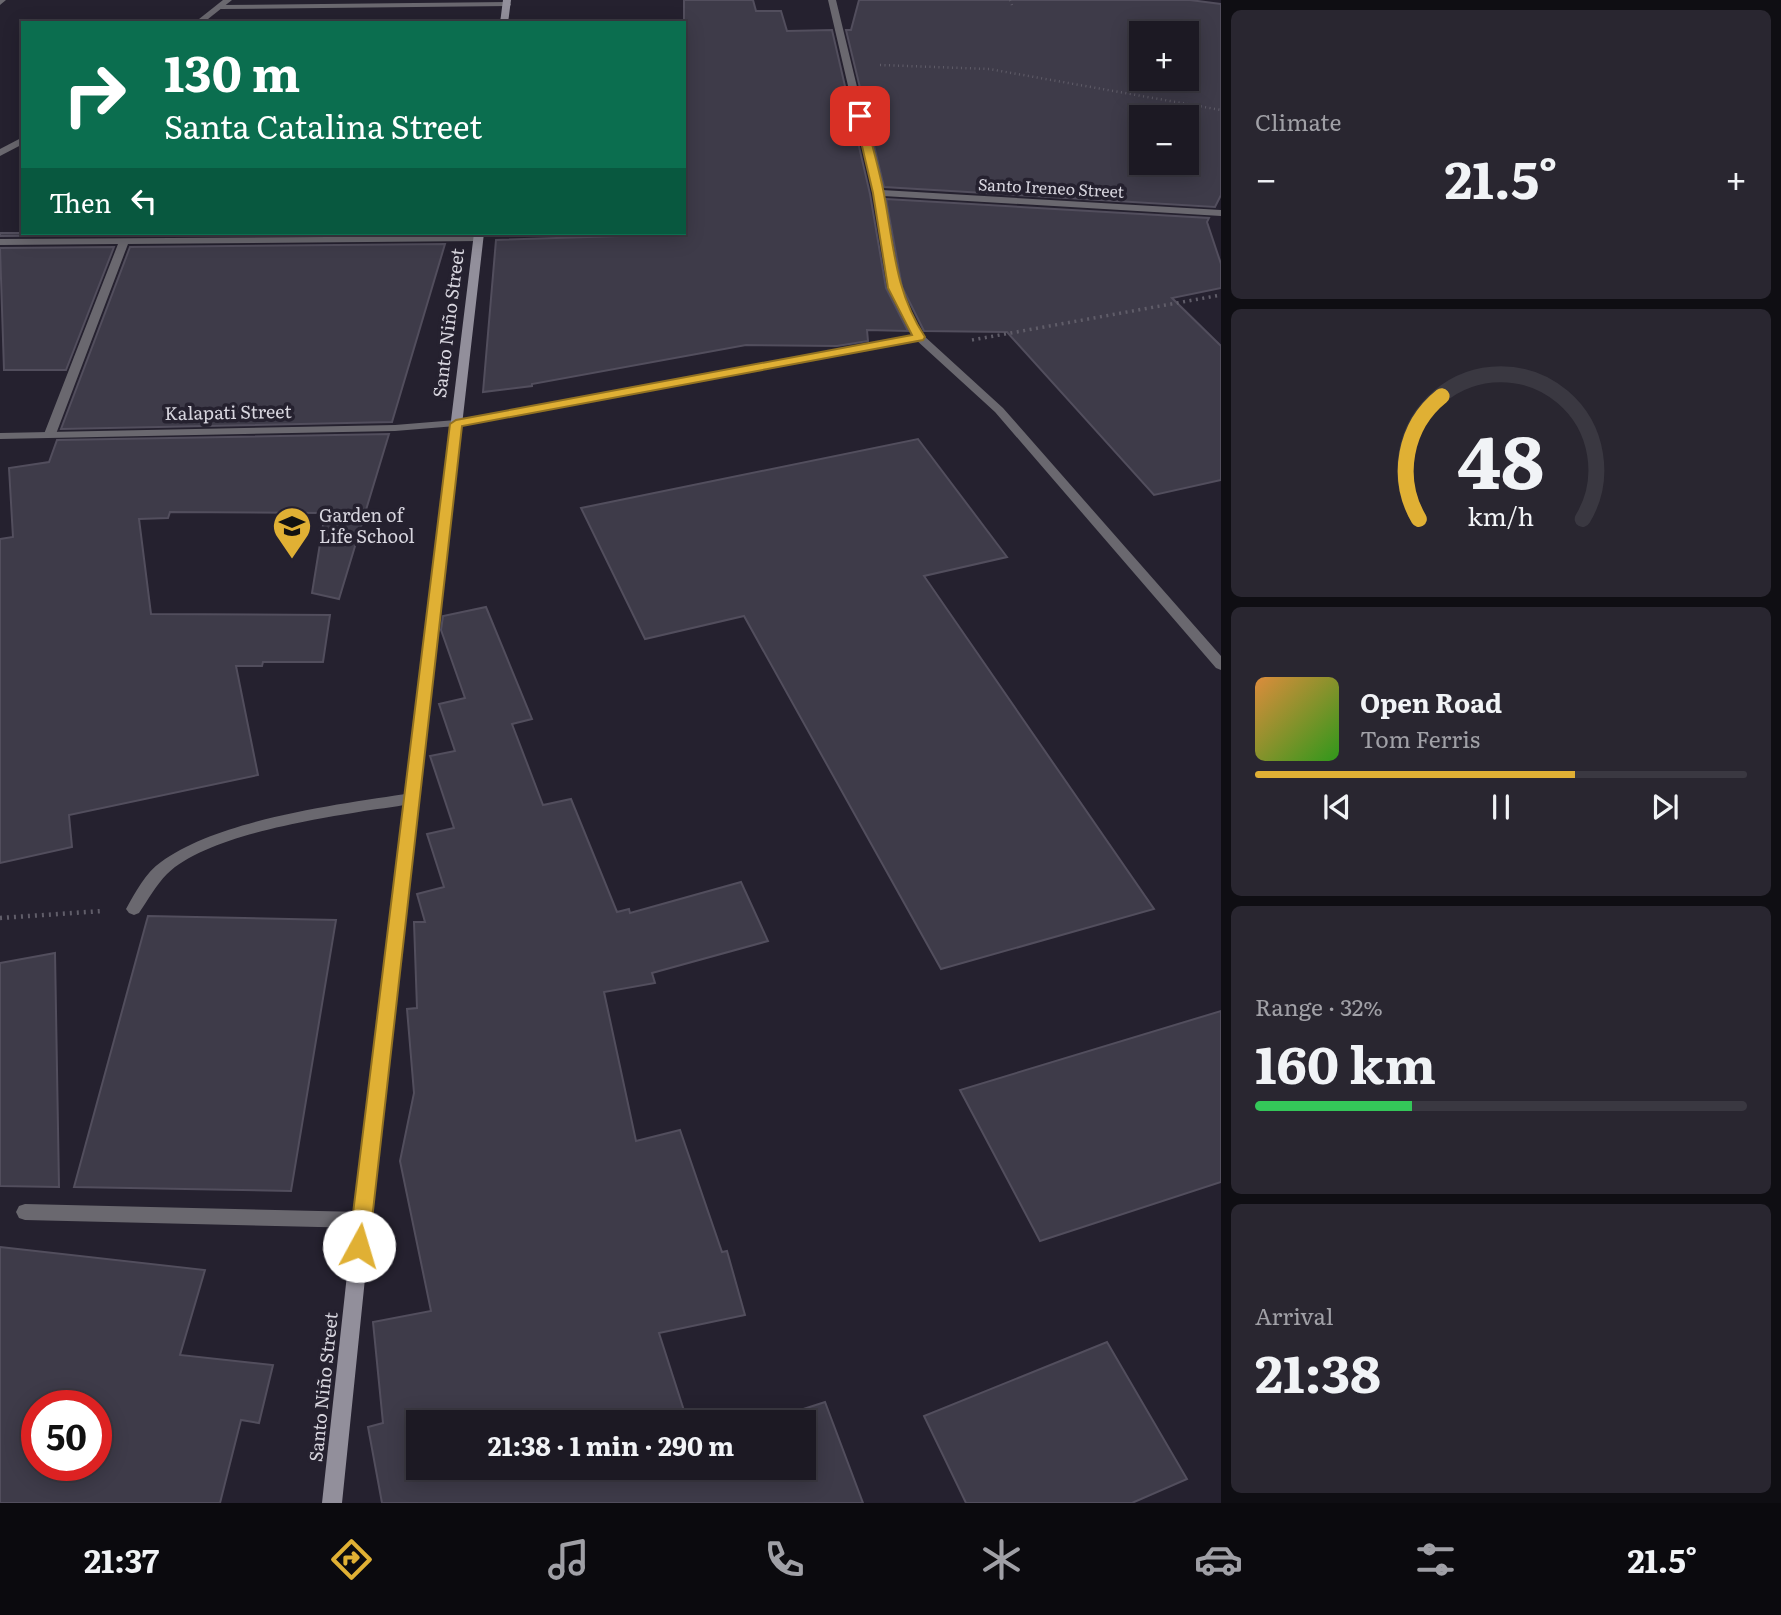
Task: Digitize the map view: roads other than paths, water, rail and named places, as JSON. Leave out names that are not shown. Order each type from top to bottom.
[{"type":"main road","points":[[504,21],[507,2]]},
{"type":"main road","name":"Santo Niño Street","points":[[331,1503],[479,236]]},
{"type":"street","points":[[832,0],[878,193],[894,288],[905,315],[919,337],[1006,417],[1221,665]]},
{"type":"street","points":[[201,21],[225,3],[507,2]]},
{"type":"street","points":[[0,153],[21,140]]},
{"type":"street","name":"Santo Ireneo Street","points":[[878,193],[1221,214]]},
{"type":"street","points":[[0,242],[479,236]]},
{"type":"street","points":[[50,434],[124,241]]},
{"type":"street","name":"Kalapati Street","points":[[0,436],[396,428],[456,424],[919,337]]},
{"type":"street","points":[[134,909],[164,867],[208,842],[351,808],[412,797]]},
{"type":"street","points":[[25,1212],[362,1220]]},
{"type":"place","name":"Garden of Life School","points":[[292,560]]}]
